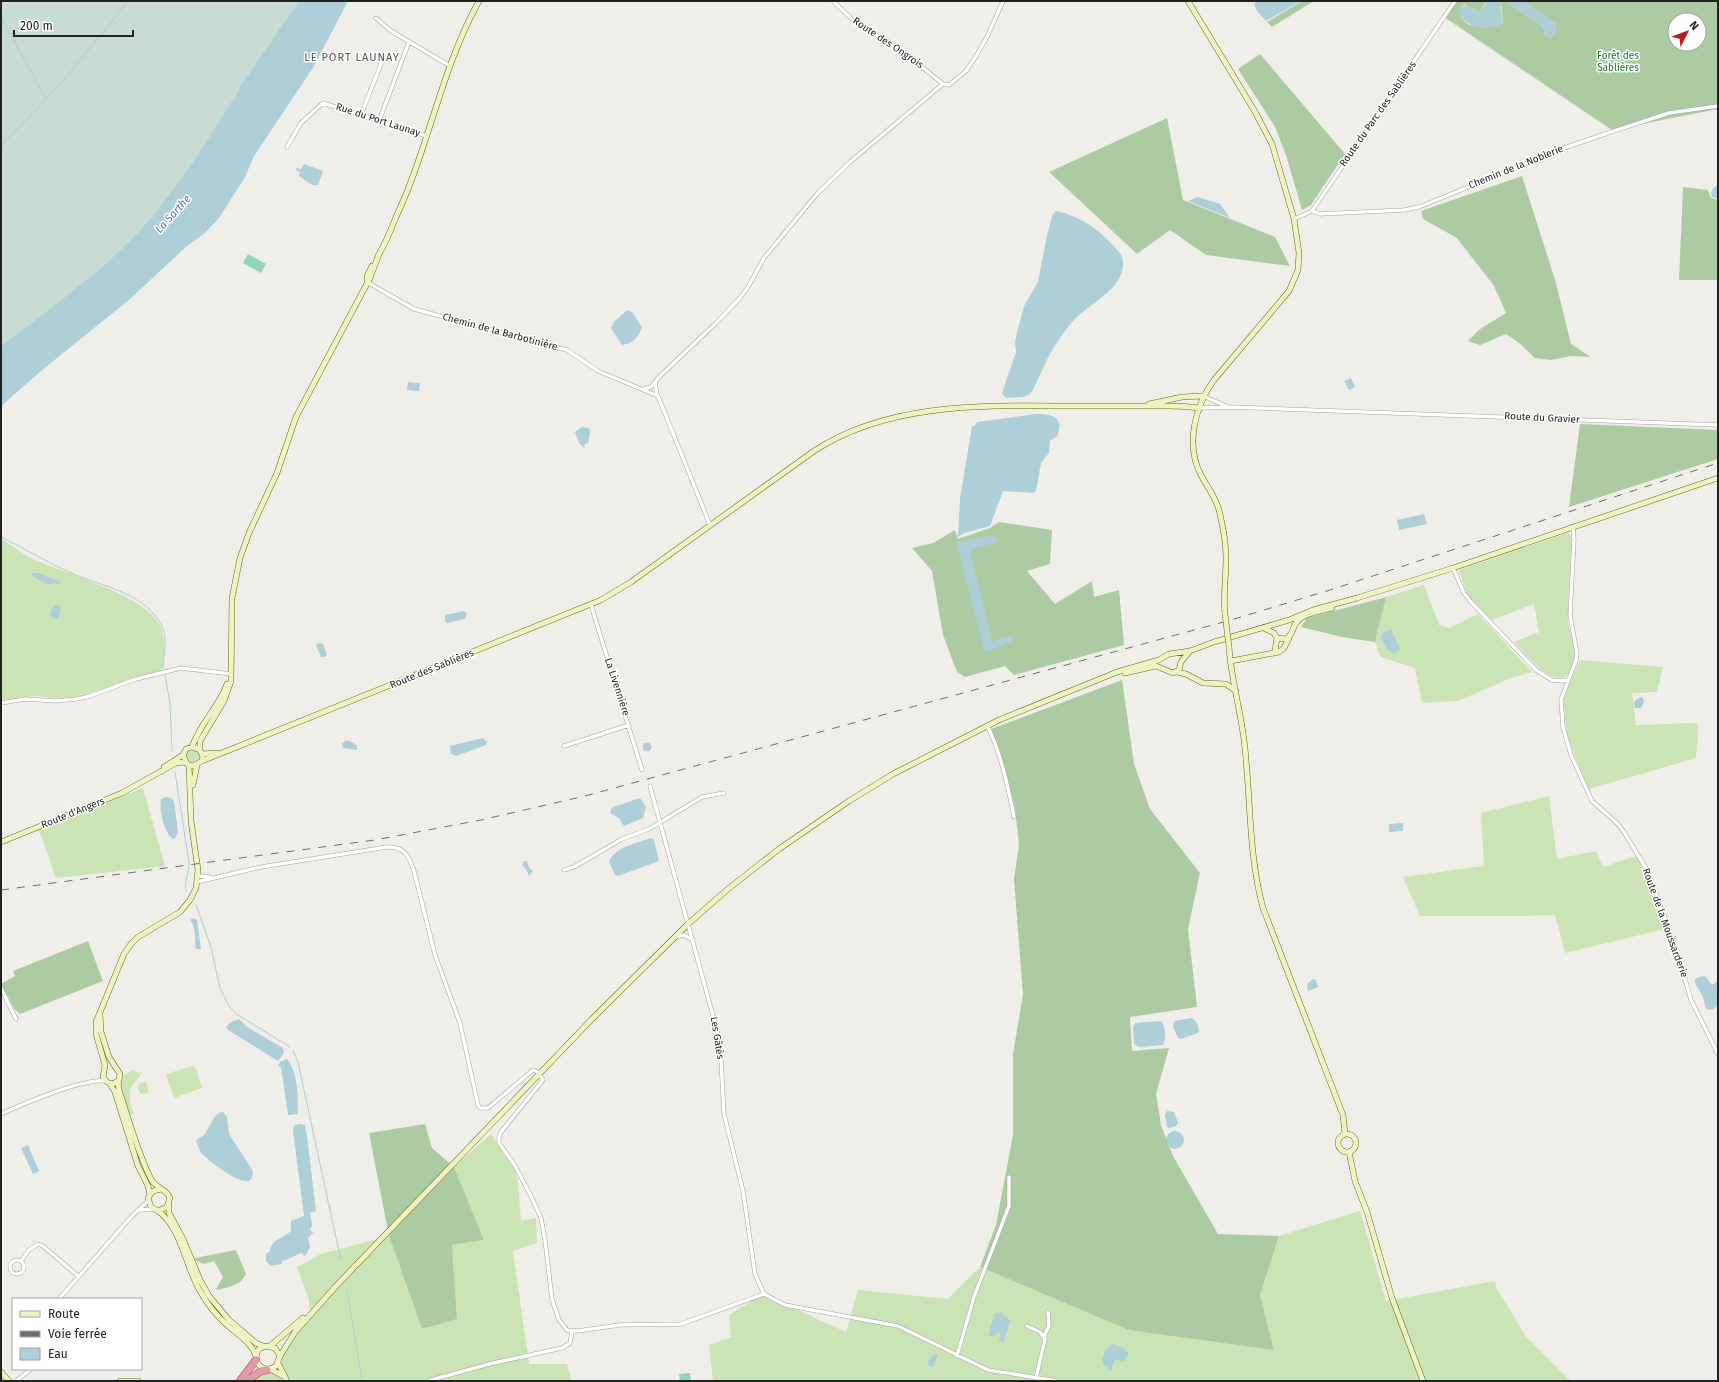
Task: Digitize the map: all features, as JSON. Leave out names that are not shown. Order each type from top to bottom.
[{"type":"highway","points":[[240,1381],[256,1358]]},
{"type":"highway","points":[[247,1381],[261,1371],[269,1370]]},
{"type":"street","points":[[190,800],[200,763],[200,743],[205,731],[227,694],[231,674],[232,598],[242,552],[275,478],[296,417],[370,278],[379,254],[410,187],[450,66],[464,29],[479,1]]},
{"type":"street","name":"Route des Ongrois","points":[[833,1],[857,24],[896,46],[943,84]]},
{"type":"street","points":[[644,389],[651,387],[738,299],[748,287],[764,258],[817,194],[850,162],[943,84],[949,85],[966,71],[988,37],[1003,1]]},
{"type":"street","points":[[1188,1],[1265,128],[1272,144],[1294,219],[1299,242],[1300,262],[1291,286],[1202,398],[1198,408],[1194,436],[1196,463],[1201,475],[1217,501],[1225,544],[1225,614],[1232,672],[1244,741],[1251,842],[1259,893],[1263,908],[1343,1115],[1345,1134]]},
{"type":"street","name":"Route du Parc des Sablières","points":[[1312,211],[1455,1]]},
{"type":"street","points":[[376,18],[382,24],[409,42],[450,66]]},
{"type":"street","points":[[379,121],[409,42]]},
{"type":"street","points":[[361,115],[381,64]]},
{"type":"street","name":"Rue du Port Launay","points":[[287,148],[301,123],[321,104],[326,103],[427,136]]},
{"type":"street","name":"Chemin de la Noblerie","points":[[1312,211],[1320,214],[1404,210],[1419,206],[1560,150],[1669,112],[1718,106]]},
{"type":"street","points":[[1294,219],[1312,211]]},
{"type":"street","name":"Chemin de la Barbotinière","points":[[367,282],[414,309],[567,350],[598,371],[658,396]]},
{"type":"street","points":[[655,382],[658,396],[710,525]]},
{"type":"street","points":[[1145,405],[1182,397],[1202,398],[1229,408]]},
{"type":"street","points":[[1145,405],[1198,408]]},
{"type":"street","name":"Route des Sablières","points":[[200,763],[591,605],[631,582],[826,443],[869,424],[894,417],[967,407],[1145,405]]},
{"type":"street","name":"Route du Gravier","points":[[1198,408],[1366,412],[1718,425]]},
{"type":"street","points":[[1231,661],[1275,651],[1279,652],[1284,648],[1292,629],[1303,617],[1718,478]]},
{"type":"street","name":"Route de la Moussarderie","points":[[1572,527],[1574,540],[1570,615],[1577,654],[1561,700],[1566,739],[1575,765],[1592,801],[1620,827],[1647,870],[1676,948],[1695,1010],[1718,1054]]},
{"type":"street","points":[[1453,568],[1464,593],[1471,602],[1536,670],[1552,680],[1568,680]]},
{"type":"street","points":[[269,1370],[278,1363],[280,1356],[295,1332],[321,1301],[674,937],[751,871],[819,821],[893,774],[987,725],[1037,703],[1103,678],[1164,658],[1169,654],[1190,651],[1264,628],[1313,610],[1357,598]]},
{"type":"street","name":"La Livennière","points":[[591,605],[642,770]]},
{"type":"street","points":[[1284,621],[1290,624],[1292,629]]},
{"type":"street","points":[[1275,651],[1277,638],[1274,633],[1274,627],[1278,622]]},
{"type":"street","points":[[1264,628],[1274,633]]},
{"type":"street","points":[[1277,638],[1283,640],[1289,638]]},
{"type":"street","points":[[1176,672],[1190,651]]},
{"type":"street","points":[[1174,654],[1179,657],[1186,674]]},
{"type":"street","points":[[1164,658],[1162,664],[1165,670]]},
{"type":"street","points":[[1103,678],[1151,667],[1165,670],[1170,673],[1176,672],[1186,674],[1203,683],[1226,684],[1236,691]]},
{"type":"street","points":[[1,702],[25,699],[56,701],[77,699],[90,696],[136,679],[181,668],[231,674]]},
{"type":"street","points":[[1226,684],[1232,672]]},
{"type":"street","points":[[150,1195],[148,1186],[138,1166],[115,1092],[108,1082],[104,1072],[105,1063],[96,1030],[97,1019],[127,949],[138,937],[175,916],[184,908],[194,894],[198,879],[187,763],[183,755],[186,749],[192,747],[202,725],[223,694],[231,674]]},
{"type":"street","points":[[564,746],[629,725]]},
{"type":"street","points":[[987,725],[996,747],[1014,817]]},
{"type":"street","points":[[192,747],[201,752]]},
{"type":"street","name":"Route des Sablières","points":[[201,752],[214,754],[229,750]]},
{"type":"street","name":"Route d'Angers","points":[[145,782],[183,755]]},
{"type":"street","name":"Route d'Angers","points":[[1,842],[122,793],[145,782],[176,763],[187,763]]},
{"type":"street","points":[[187,763],[200,763]]},
{"type":"street","name":"Les Gâtès","points":[[650,786],[717,1030],[721,1060],[724,1114],[743,1190],[755,1274],[764,1294]]},
{"type":"street","points":[[564,870],[574,867],[614,842],[649,829],[702,797],[724,793]]},
{"type":"street","points":[[198,879],[215,877],[261,867],[387,847],[400,849],[407,855],[411,862],[435,955],[460,1023],[478,1105],[480,1108],[488,1108],[526,1074],[533,1070],[540,1074],[544,1080],[501,1132],[499,1143],[517,1170],[541,1218],[554,1306],[564,1327],[572,1332],[620,1324],[681,1324],[764,1294],[785,1305],[898,1326],[988,1370],[1057,1381]]},
{"type":"street","points":[[674,937],[684,935],[693,940]]},
{"type":"street","points":[[1,988],[16,1019]]},
{"type":"street","points":[[100,1014],[102,1037],[109,1058],[120,1073],[118,1081],[119,1090],[145,1168],[153,1183],[169,1195],[169,1213],[183,1239],[200,1280],[209,1296],[229,1320],[256,1344],[270,1346],[276,1350],[280,1356]]},
{"type":"street","points":[[1,1114],[55,1092],[94,1080],[110,1067],[115,1067]]},
{"type":"street","points":[[94,1080],[108,1082],[118,1081]]},
{"type":"street","points":[[1345,1134],[1351,1136],[1355,1140],[1354,1149],[1349,1152],[1343,1151],[1338,1144],[1341,1137],[1345,1134]]},
{"type":"street","points":[[1349,1152],[1355,1182],[1379,1251],[1392,1298],[1423,1381]]},
{"type":"street","points":[[957,1356],[974,1297],[1009,1206],[1009,1176]]},
{"type":"street","points":[[60,1298],[131,1217],[141,1210],[154,1190],[161,1189]]},
{"type":"street","points":[[148,1201],[155,1210],[167,1219],[180,1242],[190,1271],[201,1292],[216,1314],[252,1347],[260,1367],[286,1379]]},
{"type":"street","points":[[141,1210],[164,1210],[169,1205]]},
{"type":"street","points":[[21,1261],[29,1250],[38,1244],[44,1246],[78,1276]]},
{"type":"street","points":[[16,1260],[21,1261],[24,1267],[23,1271],[19,1274],[14,1274],[10,1268],[10,1264],[16,1260]]},
{"type":"street","points":[[270,1346],[321,1301]]},
{"type":"street","points":[[1036,1378],[1046,1343],[1044,1336],[1049,1326],[1048,1312]]},
{"type":"street","points":[[1027,1326],[1044,1336]]},
{"type":"street","points":[[428,1381],[489,1364],[562,1348],[570,1343],[572,1332]]},
{"type":"street","points":[[256,1358],[258,1350],[263,1346]]},
{"type":"street","points":[[278,1363],[286,1379]]},
{"type":"street","points":[[16,1381],[30,1370]]},
{"type":"street","points":[[21,1381],[30,1370]]},
{"type":"street","points":[[1,1372],[10,1381]]},
{"type":"street","points":[[120,1381],[138,1381]]},
{"type":"green space","points":[[1,1],[299,1],[238,89],[235,98],[212,133],[171,192],[149,220],[133,238],[79,287],[1,346]]},
{"type":"green space","points":[[1302,1],[1314,1],[1272,27],[1267,22]]},
{"type":"green space","name":"Forêt des Sablières","points":[[1455,1],[1485,2],[1480,13],[1464,4],[1460,8],[1464,21],[1469,24],[1483,27],[1503,23],[1501,5],[1503,1],[1507,1],[1523,14],[1543,26],[1545,35],[1550,38],[1555,33],[1556,24],[1523,1],[1718,1],[1718,109],[1612,130],[1444,17]]},
{"type":"green space","points":[[1260,54],[1345,154],[1311,205],[1302,210],[1286,155],[1275,127],[1238,69]]},
{"type":"green space","points":[[1167,118],[1183,200],[1275,237],[1290,266],[1206,255],[1170,230],[1137,254],[1049,172]]},
{"type":"green space","points":[[1522,176],[1556,283],[1571,344],[1591,357],[1571,356],[1551,360],[1535,358],[1519,343],[1506,334],[1480,345],[1468,341],[1480,329],[1506,313],[1494,286],[1457,238],[1423,219],[1421,211]]},
{"type":"green space","points":[[1683,187],[1708,190],[1711,198],[1718,200],[1718,280],[1679,280]]},
{"type":"green space","points":[[248,254],[266,264],[261,273],[243,263]]},
{"type":"green space","points":[[1580,424],[1718,430],[1718,459],[1569,507]]},
{"type":"green space","points":[[999,522],[1052,530],[1050,564],[1027,571],[1055,604],[1092,581],[1094,597],[1119,590],[1124,645],[1014,675],[1005,666],[965,677],[957,672],[943,635],[932,571],[912,548],[933,543],[955,530],[958,539],[990,528]]},
{"type":"green space","points":[[1568,533],[1572,537],[1568,620],[1575,657],[1569,673],[1562,678],[1554,677],[1544,672],[1514,642],[1539,632],[1534,604],[1492,620],[1467,595],[1459,570]]},
{"type":"green space","points":[[1,539],[33,559],[107,588],[125,596],[141,606],[154,617],[163,633],[164,654],[162,670],[132,678],[102,690],[67,699],[34,696],[1,700]]},
{"type":"green space","points":[[1424,585],[1439,625],[1450,628],[1478,614],[1532,672],[1511,678],[1458,701],[1422,703],[1415,668],[1381,657],[1375,642],[1386,597]]},
{"type":"green space","points":[[1386,597],[1375,642],[1342,637],[1301,627],[1307,618]]},
{"type":"green space","points":[[1580,660],[1663,667],[1657,692],[1632,693],[1636,725],[1697,723],[1698,735],[1696,758],[1589,789],[1567,737],[1563,698]]},
{"type":"green space","points":[[1122,680],[1134,764],[1150,809],[1200,873],[1188,929],[1197,1007],[1130,1017],[1132,1051],[1169,1048],[1156,1094],[1161,1125],[1173,1156],[1218,1234],[1279,1236],[1260,1295],[1274,1350],[1129,1330],[980,1267],[996,1225],[1013,1135],[1013,1054],[1023,995],[1014,879],[1019,845],[1015,808],[1005,768],[991,729]]},
{"type":"green space","points":[[193,749],[198,751],[200,756],[198,761],[193,763],[188,761],[186,756],[188,751]]},
{"type":"green space","points":[[143,788],[165,866],[56,878],[39,830]]},
{"type":"green space","points":[[1549,796],[1557,859],[1596,851],[1603,867],[1637,856],[1665,929],[1565,953],[1555,915],[1420,916],[1403,877],[1484,866],[1481,813]]},
{"type":"green space","points":[[88,941],[103,981],[20,1014],[15,1010],[1,984],[15,976],[13,971]]},
{"type":"green space","points":[[192,1066],[196,1069],[202,1088],[174,1098],[166,1074]]},
{"type":"green space","points":[[133,1070],[140,1074],[141,1071],[142,1073],[130,1089],[130,1104],[134,1114],[132,1115],[129,1114],[120,1083],[124,1075]]},
{"type":"green space","points":[[146,1081],[149,1093],[141,1094],[137,1088],[139,1084]]},
{"type":"green space","points":[[425,1124],[432,1148],[454,1167],[484,1240],[452,1245],[457,1319],[422,1329],[389,1236],[369,1133]]},
{"type":"green space","points":[[491,1134],[516,1172],[521,1221],[536,1218],[537,1243],[513,1251],[529,1364],[567,1364],[572,1381],[289,1381],[281,1362],[286,1348],[314,1313],[309,1308],[309,1300],[297,1267],[321,1254],[389,1236],[422,1329],[457,1319],[452,1245],[484,1240],[454,1167]]},
{"type":"green space","points":[[1360,1211],[1386,1301],[1495,1281],[1497,1289],[1527,1338],[1571,1381],[713,1381],[709,1345],[731,1337],[729,1315],[763,1294],[846,1332],[858,1290],[948,1299],[980,1267],[1039,1292],[1274,1350],[1260,1295],[1279,1236]]},
{"type":"green space","points":[[236,1250],[246,1274],[238,1283],[218,1290],[216,1289],[223,1277],[214,1261],[204,1264],[195,1260],[195,1258]]},
{"type":"green space","points":[[265,1373],[274,1374],[283,1381],[253,1381]]},
{"type":"green space","points":[[690,1373],[691,1381],[680,1381],[679,1374]]},
{"type":"water","name":"La Sarthe","points":[[299,1],[348,1],[313,68],[254,156],[245,177],[219,218],[205,233],[187,246],[130,299],[41,371],[1,406],[1,346],[97,271],[133,238],[149,220],[171,192],[212,133],[235,98],[238,89]]},
{"type":"water","points":[[1257,1],[1301,1],[1266,21],[1257,11],[1254,4]]},
{"type":"water","points":[[1484,1],[1503,1],[1500,7],[1503,23],[1492,27],[1481,28],[1472,26],[1461,17],[1459,9],[1461,5],[1468,6],[1480,13],[1485,4]]},
{"type":"water","points":[[1507,1],[1523,1],[1542,13],[1557,25],[1555,33],[1550,38],[1546,37],[1543,26],[1523,14]]},
{"type":"water","points":[[304,164],[323,171],[318,185],[312,185],[299,176],[300,172],[296,170],[296,168],[301,169]]},
{"type":"water","points":[[1718,185],[1718,199],[1712,197],[1711,193],[1713,188]]},
{"type":"water","points":[[1198,197],[1220,204],[1230,218],[1188,201]]},
{"type":"water","points":[[1056,211],[1085,222],[1101,234],[1122,256],[1123,267],[1120,277],[1107,293],[1080,314],[1064,332],[1051,352],[1035,387],[1030,394],[1023,397],[1006,398],[1002,393],[1016,352],[1015,341],[1024,306],[1038,282],[1047,235],[1053,214]]},
{"type":"water","points":[[627,310],[632,312],[642,327],[635,339],[622,345],[611,328],[614,322]]},
{"type":"water","points":[[1351,378],[1355,387],[1349,390],[1344,381]]},
{"type":"water","points":[[408,382],[420,383],[419,391],[407,390]]},
{"type":"water","points":[[1036,414],[1047,415],[1055,418],[1058,420],[1059,429],[1057,436],[1050,441],[1049,453],[1041,463],[1036,491],[1033,493],[1003,491],[990,526],[964,533],[958,537],[960,499],[972,426],[975,426],[977,422]]},
{"type":"water","points":[[582,427],[589,428],[590,434],[588,443],[585,444],[584,448],[579,443],[575,432]]},
{"type":"water","points":[[1424,514],[1427,524],[1399,530],[1397,520]]},
{"type":"water","points":[[990,536],[997,537],[997,542],[970,550],[992,641],[1011,635],[1013,637],[1012,641],[989,651],[984,649],[956,542]]},
{"type":"water","points":[[32,573],[38,573],[61,582],[60,584],[52,583],[49,585],[32,576]]},
{"type":"water","points":[[56,605],[61,606],[59,617],[56,619],[50,616],[51,609]]},
{"type":"water","points":[[464,611],[467,614],[465,619],[447,623],[445,621],[445,615]]},
{"type":"water","points":[[1391,629],[1400,649],[1394,654],[1386,649],[1381,637],[1382,633]]},
{"type":"water","points":[[319,643],[323,644],[327,655],[324,657],[321,657],[316,645]]},
{"type":"water","points":[[1640,697],[1643,698],[1644,702],[1641,708],[1635,708],[1634,702]]},
{"type":"water","points":[[483,738],[487,742],[486,745],[456,756],[451,754],[450,746]]},
{"type":"water","points":[[345,741],[350,741],[355,744],[357,746],[357,750],[343,748],[342,744]]},
{"type":"water","points":[[645,743],[649,743],[651,747],[649,751],[645,751],[643,749],[643,745]]},
{"type":"water","points":[[166,797],[171,798],[174,801],[178,832],[176,837],[173,839],[167,832],[162,815],[161,799]]},
{"type":"water","points":[[640,798],[646,807],[643,818],[624,826],[619,818],[610,813],[613,807]]},
{"type":"water","points":[[1403,823],[1403,831],[1389,832],[1389,824]]},
{"type":"water","points":[[651,838],[654,840],[659,861],[618,876],[615,875],[609,862],[612,857],[627,846]]},
{"type":"water","points":[[524,861],[527,861],[529,868],[533,871],[529,876],[526,869],[522,865]]},
{"type":"water","points":[[193,918],[197,920],[201,949],[196,949],[194,926],[190,920]]},
{"type":"water","points":[[1702,976],[1706,977],[1712,985],[1718,981],[1718,1006],[1712,1010],[1706,1009],[1703,997],[1695,983],[1695,979]]},
{"type":"water","points":[[1313,979],[1316,980],[1318,987],[1308,991],[1307,984]]},
{"type":"water","points":[[1191,1018],[1198,1024],[1198,1033],[1181,1039],[1178,1038],[1173,1027],[1174,1021]]},
{"type":"water","points":[[239,1019],[247,1027],[283,1048],[284,1053],[278,1061],[228,1030],[226,1027],[231,1022]]},
{"type":"water","points":[[1161,1021],[1164,1026],[1165,1033],[1163,1045],[1139,1047],[1134,1044],[1133,1027],[1135,1023]]},
{"type":"water","points":[[287,1059],[291,1064],[295,1078],[298,1114],[288,1115],[281,1067],[278,1066],[280,1062]]},
{"type":"water","points":[[1167,1111],[1174,1112],[1178,1123],[1176,1126],[1169,1128],[1167,1127],[1165,1115]]},
{"type":"water","points":[[223,1112],[227,1117],[229,1134],[253,1171],[252,1178],[249,1181],[244,1181],[231,1176],[210,1161],[201,1153],[196,1141],[204,1135],[217,1115]]},
{"type":"water","points":[[294,1125],[305,1125],[316,1211],[310,1213],[312,1225],[310,1229],[313,1233],[308,1238],[310,1247],[306,1255],[304,1256],[302,1253],[282,1261],[282,1264],[271,1266],[266,1261],[266,1254],[270,1251],[275,1242],[291,1231],[291,1221],[304,1216],[293,1131]]},
{"type":"water","points":[[1175,1131],[1181,1134],[1184,1140],[1181,1146],[1175,1149],[1169,1146],[1166,1140],[1169,1134]]},
{"type":"water","points":[[28,1145],[39,1171],[33,1174],[21,1148]]},
{"type":"water","points":[[995,1313],[1006,1316],[1010,1322],[1003,1343],[999,1341],[999,1332],[992,1337],[988,1335]]},
{"type":"water","points":[[1114,1344],[1125,1349],[1129,1354],[1124,1361],[1115,1360],[1111,1370],[1104,1366],[1103,1356],[1106,1350]]},
{"type":"water","points":[[935,1353],[938,1355],[933,1367],[929,1366],[927,1362]]},
{"type":"waterway","points":[[1,146],[35,112],[67,76],[128,1]]},
{"type":"waterway","points":[[1,17],[46,99]]},
{"type":"waterway","points":[[1,537],[60,568],[80,577],[118,590],[130,596],[151,611],[159,621],[164,633],[165,644],[163,668]]},
{"type":"waterway","points":[[165,675],[170,703],[172,751]]},
{"type":"waterway","points":[[175,772],[189,862],[186,892]]},
{"type":"waterway","points":[[196,905],[211,947],[220,988],[229,1006],[238,1015],[290,1047]]},
{"type":"waterway","points":[[293,1050],[298,1062],[341,1261]]},
{"type":"waterway","points":[[347,1290],[362,1381]]},
{"type":"railway","points":[[1,890],[375,840],[481,820],[585,796],[1231,620],[1330,590],[1718,463]]},
{"type":"district","name":"LE PORT LAUNAY","points":[[352,57]]}]
